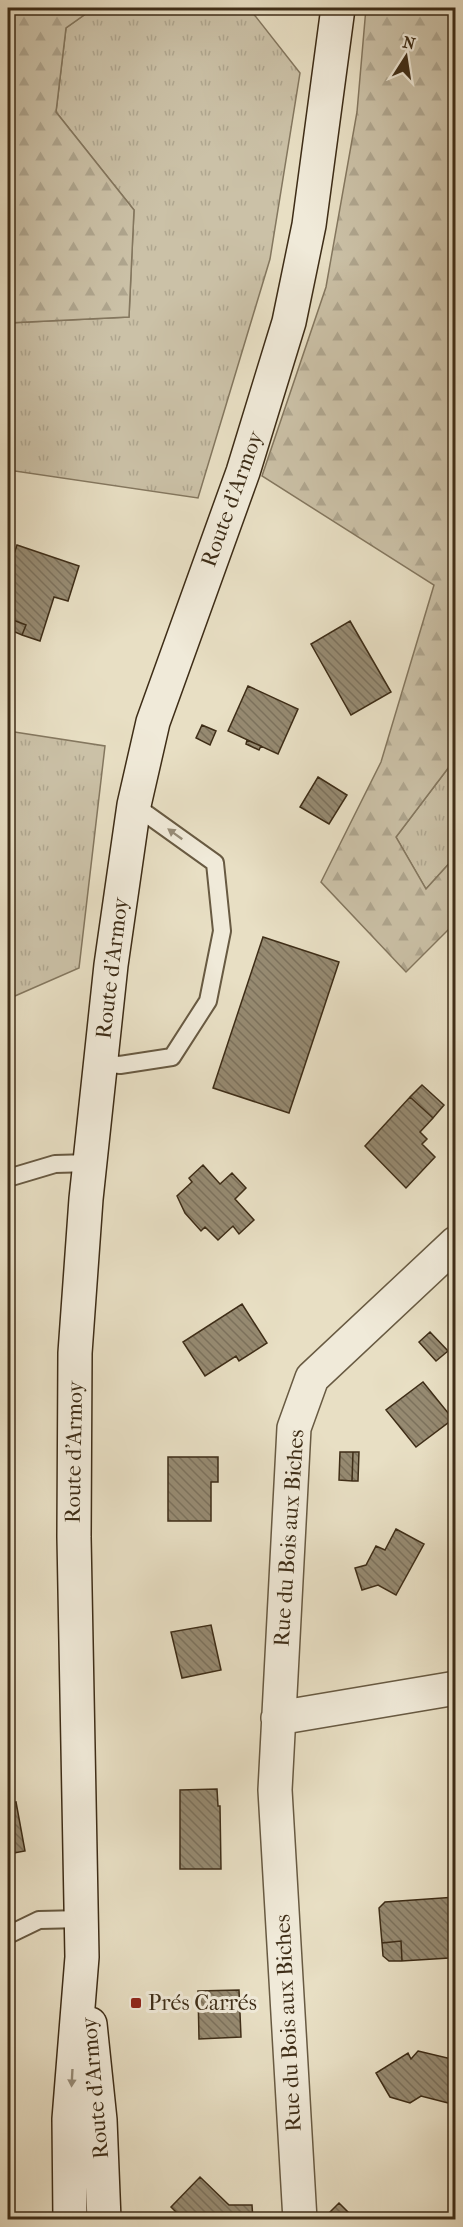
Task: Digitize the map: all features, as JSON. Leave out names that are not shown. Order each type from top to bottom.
[{"type":"main road","name":"Route d'Armoy","points":[[70,2220],[69,2119],[82,1957],[73,1431],[79,1287],[101,1063],[134,805],[142,766],[166,680],[243,472],[289,322],[309,225],[338,8]]},
{"type":"main road","name":"Rue du Bois aux Biches","points":[[300,2220],[275,1790],[294,1428],[312,1378],[456,1243]]},
{"type":"main road","points":[[278,1718],[456,1688]]},
{"type":"main road","name":"Route d'Armoy","points":[[82,1957],[100,2120],[104,2220]]},
{"type":"lane","points":[[101,1063],[120,1065],[172,1058],[208,1001],[222,931],[216,863],[134,805]]},
{"type":"lane","points":[[8,1178],[55,1164],[90,1163]]},
{"type":"lane","points":[[8,1935],[39,1920],[82,1919]]},
{"type":"green space","points":[[8,8],[94,8],[66,28],[56,112],[134,210],[129,317],[8,323]]},
{"type":"green space","points":[[94,8],[249,8],[300,73],[270,259],[198,498],[15,471],[8,478],[8,323],[129,317],[134,210],[56,112],[66,28]]},
{"type":"green space","points":[[366,8],[456,8],[455,759],[396,837],[426,889],[455,857],[455,923],[406,972],[321,882],[381,762],[434,585],[262,476],[326,287],[357,112]]},
{"type":"green space","points":[[8,731],[105,746],[79,968],[8,999]]},
{"type":"green space","points":[[455,759],[455,857],[426,889],[396,837]]},
{"type":"building","points":[[17,545],[79,566],[68,601],[54,597],[40,641],[22,635],[26,625],[8,618],[8,572]]},
{"type":"building","points":[[8,618],[26,625],[22,635],[8,629]]},
{"type":"building","points":[[350,621],[391,692],[351,715],[311,644]]},
{"type":"building","points":[[248,686],[298,709],[278,754],[228,731]]},
{"type":"building","points":[[202,725],[216,731],[210,745],[196,738]]},
{"type":"building","points":[[247,740],[261,746],[259,750],[246,744]]},
{"type":"building","points":[[318,777],[347,795],[329,824],[300,807]]},
{"type":"building","points":[[263,937],[339,962],[289,1113],[213,1088]]},
{"type":"building","points":[[422,1085],[444,1105],[433,1118],[410,1097]]},
{"type":"building","points":[[410,1097],[433,1118],[420,1132],[427,1139],[422,1144],[435,1157],[406,1188],[365,1146]]},
{"type":"building","points":[[203,1165],[220,1184],[232,1173],[246,1188],[235,1199],[254,1220],[239,1234],[233,1226],[218,1240],[205,1227],[201,1231],[185,1213],[177,1196],[192,1182],[189,1178]]},
{"type":"building","points":[[242,1304],[267,1343],[239,1361],[236,1356],[205,1376],[183,1342]]},
{"type":"building","points":[[430,1332],[448,1351],[436,1361],[419,1342]]},
{"type":"building","points":[[423,1382],[453,1419],[416,1447],[386,1410]]},
{"type":"building","points":[[340,1452],[353,1452],[352,1481],[339,1480]]},
{"type":"building","points":[[353,1452],[359,1452],[358,1481],[352,1481]]},
{"type":"building","points":[[168,1457],[218,1457],[218,1482],[211,1482],[211,1521],[168,1521]]},
{"type":"building","points":[[8,1471],[14,1473],[8,1494]]},
{"type":"building","points":[[396,1529],[424,1544],[396,1595],[378,1585],[362,1590],[355,1568],[366,1565],[376,1546],[385,1550]]},
{"type":"building","points":[[211,1625],[221,1670],[182,1678],[171,1632]]},
{"type":"building","points":[[217,1789],[218,1806],[220,1806],[221,1869],[180,1869],[180,1790]]},
{"type":"building","points":[[16,1802],[25,1851],[8,1854],[8,1804]]},
{"type":"building","points":[[456,1897],[456,1948],[449,1948],[449,1958],[402,1961],[401,1941],[382,1943],[379,1908],[385,1902]]},
{"type":"building","points":[[401,1941],[402,1961],[389,1961],[383,1956],[382,1943]]},
{"type":"building","points":[[239,1990],[241,2037],[199,2039],[198,1991]]},
{"type":"building","points":[[418,2051],[456,2060],[456,2105],[421,2096],[410,2103],[390,2097],[376,2073],[408,2053],[411,2059]]},
{"type":"building","points":[[200,2177],[229,2205],[252,2205],[253,2220],[184,2220],[171,2207]]},
{"type":"building","points":[[339,2203],[349,2213],[342,2220],[337,2220],[330,2212]]},
{"type":"place","name":"Prés Carrés","points":[[136,2003]]}]
